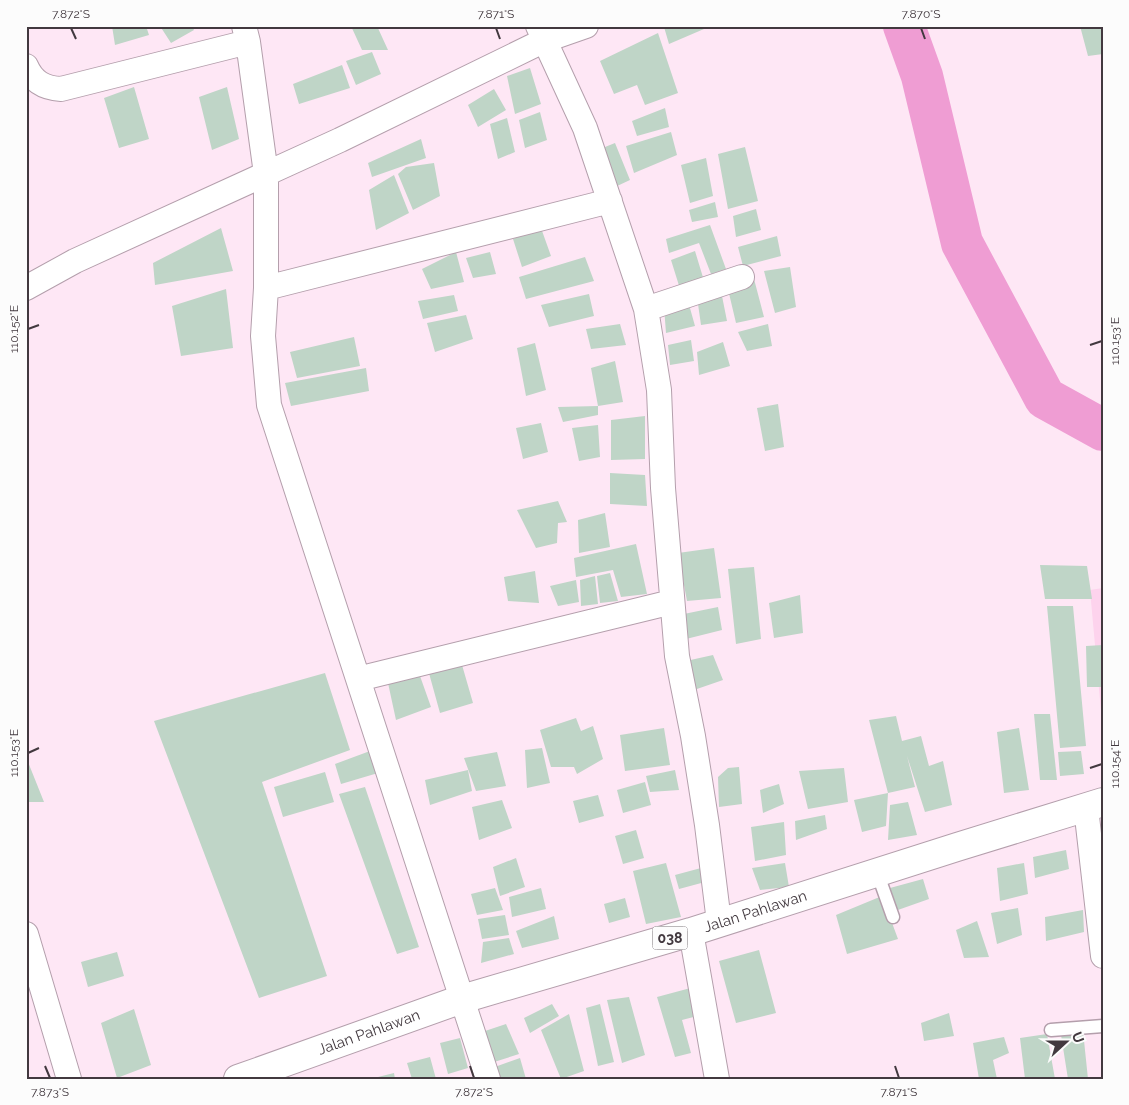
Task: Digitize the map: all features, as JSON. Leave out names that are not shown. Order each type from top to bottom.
[{"type":"main road","name":"Jalan Pahlawan","points":[[238,1079],[462,999],[691,932],[1094,805]]},
{"type":"street","points":[[26,288],[75,261],[266,174],[540,33],[586,26]]},
{"type":"street","points":[[540,33],[585,128],[646,309],[659,390],[663,488],[677,656],[694,736],[719,922]]},
{"type":"street","points":[[26,66],[35,91],[61,89],[246,34],[266,174],[266,288],[263,336],[269,405],[488,1079]]},
{"type":"street","points":[[266,288],[610,201]]},
{"type":"street","points":[[646,309],[742,277]]},
{"type":"street","points":[[358,679],[672,602]]},
{"type":"street","points":[[1094,805],[1103,956]]},
{"type":"street","points":[[691,932],[717,1079]]},
{"type":"street","points":[[26,934],[69,1079]]},
{"type":"lane","points":[[877,872],[893,917]]},
{"type":"lane","points":[[1052,1030],[1103,1026]]},
{"type":"shaded area","points":[[1103,588],[1103,733],[1090,590]]},
{"type":"building","points":[[112,26],[146,26],[149,35],[115,45]]},
{"type":"building","points":[[160,26],[192,26],[194,30],[171,43]]},
{"type":"building","points":[[351,26],[377,26],[388,50],[362,50]]},
{"type":"building","points":[[711,26],[669,44],[664,27]]},
{"type":"building","points":[[1080,26],[1103,26],[1103,54],[1088,56]]},
{"type":"building","points":[[658,33],[678,93],[645,105],[637,85],[614,94],[600,61]]},
{"type":"building","points":[[372,52],[381,74],[356,85],[346,61]]},
{"type":"building","points":[[342,65],[350,88],[299,104],[293,84]]},
{"type":"building","points":[[530,68],[541,104],[515,114],[507,76]]},
{"type":"building","points":[[134,87],[149,139],[119,148],[104,98]]},
{"type":"building","points":[[227,87],[239,139],[212,150],[199,97]]},
{"type":"building","points":[[494,89],[506,110],[478,127],[468,105]]},
{"type":"building","points":[[665,108],[669,127],[637,136],[632,121]]},
{"type":"building","points":[[540,112],[547,140],[525,148],[519,120]]},
{"type":"building","points":[[507,118],[515,152],[498,159],[490,124]]},
{"type":"building","points":[[671,132],[677,155],[634,173],[626,146]]},
{"type":"building","points":[[421,139],[426,158],[372,177],[368,163]]},
{"type":"building","points":[[615,143],[630,180],[615,187],[600,149]]},
{"type":"building","points":[[745,147],[758,201],[728,209],[718,154]]},
{"type":"building","points":[[706,158],[713,196],[690,203],[681,165]]},
{"type":"building","points":[[434,163],[440,196],[413,210],[398,174],[406,167]]},
{"type":"building","points":[[394,175],[409,213],[376,230],[369,190]]},
{"type":"building","points":[[715,202],[718,217],[692,222],[689,210]]},
{"type":"building","points":[[756,209],[761,230],[736,237],[733,216]]},
{"type":"building","points":[[710,225],[726,269],[711,274],[699,243],[669,253],[666,239]]},
{"type":"building","points":[[221,228],[233,271],[155,285],[153,263]]},
{"type":"building","points":[[541,228],[551,256],[522,267],[513,239]]},
{"type":"building","points":[[777,236],[781,256],[743,266],[738,247]]},
{"type":"building","points":[[695,251],[705,284],[681,292],[671,260]]},
{"type":"building","points":[[456,252],[464,282],[431,289],[422,269]]},
{"type":"building","points":[[490,252],[496,274],[473,278],[466,258]]},
{"type":"building","points":[[585,257],[594,281],[526,299],[519,277]]},
{"type":"building","points":[[790,267],[796,307],[775,313],[764,271]]},
{"type":"building","points":[[754,279],[764,317],[736,323],[727,285]]},
{"type":"building","points":[[226,289],[233,348],[181,356],[172,306]]},
{"type":"building","points":[[721,291],[727,321],[701,325],[697,297]]},
{"type":"building","points":[[589,294],[594,316],[549,327],[541,305]]},
{"type":"building","points":[[454,295],[458,311],[423,319],[418,301]]},
{"type":"building","points":[[688,301],[695,326],[666,333],[664,307]]},
{"type":"building","points":[[466,315],[473,339],[435,352],[427,323]]},
{"type":"building","points":[[620,324],[626,345],[591,349],[586,329]]},
{"type":"building","points":[[768,324],[772,346],[747,351],[738,332]]},
{"type":"building","points":[[354,337],[360,366],[297,378],[290,352]]},
{"type":"building","points":[[691,340],[694,361],[670,365],[668,345]]},
{"type":"building","points":[[723,342],[730,366],[699,375],[697,352]]},
{"type":"building","points":[[535,343],[546,390],[526,396],[517,348]]},
{"type":"building","points":[[615,361],[623,402],[598,406],[591,368]]},
{"type":"building","points":[[366,368],[369,391],[291,406],[285,383]]},
{"type":"building","points":[[778,404],[784,447],[765,451],[757,408]]},
{"type":"building","points":[[598,406],[598,415],[563,422],[558,407]]},
{"type":"building","points":[[645,416],[645,459],[611,460],[611,420]]},
{"type":"building","points":[[541,423],[548,452],[523,459],[516,428]]},
{"type":"building","points":[[598,425],[600,457],[579,461],[572,428]]},
{"type":"building","points":[[610,473],[645,475],[647,506],[610,504]]},
{"type":"building","points":[[558,501],[567,522],[558,523],[557,543],[536,548],[517,510]]},
{"type":"building","points":[[605,513],[610,547],[579,553],[578,520]]},
{"type":"building","points":[[636,544],[647,594],[621,597],[613,570],[576,577],[574,558]]},
{"type":"building","points":[[714,548],[721,598],[687,601],[678,553]]},
{"type":"building","points":[[1040,565],[1087,566],[1092,599],[1045,599]]},
{"type":"building","points":[[754,567],[761,639],[736,644],[728,569]]},
{"type":"building","points":[[535,571],[539,603],[508,601],[504,577]]},
{"type":"building","points":[[610,573],[618,601],[600,603],[597,576]]},
{"type":"building","points":[[595,576],[598,604],[581,606],[580,580]]},
{"type":"building","points":[[576,580],[579,602],[558,606],[550,586]]},
{"type":"building","points":[[800,595],[803,633],[774,638],[769,603]]},
{"type":"building","points":[[1047,606],[1073,606],[1086,746],[1060,748]]},
{"type":"building","points":[[718,607],[722,630],[686,639],[679,615]]},
{"type":"building","points":[[1103,645],[1103,687],[1087,687],[1086,646]]},
{"type":"building","points":[[713,655],[723,680],[694,690],[686,661]]},
{"type":"building","points":[[460,658],[473,703],[440,713],[427,666]]},
{"type":"building","points":[[325,673],[350,750],[262,782],[327,976],[259,998],[154,721]]},
{"type":"building","points":[[420,676],[431,707],[396,720],[388,683]]},
{"type":"building","points":[[1034,714],[1050,714],[1057,780],[1040,780]]},
{"type":"building","points":[[896,716],[902,741],[921,736],[929,766],[943,761],[952,805],[925,812],[907,756],[915,787],[888,793],[869,720]]},
{"type":"building","points":[[576,718],[581,731],[593,726],[603,759],[577,774],[574,767],[551,767],[540,730]]},
{"type":"building","points":[[664,728],[670,765],[625,771],[620,735]]},
{"type":"building","points":[[1019,728],[1029,790],[1004,793],[997,732]]},
{"type":"building","points":[[542,748],[550,783],[527,788],[525,750]]},
{"type":"building","points":[[370,751],[378,773],[341,784],[335,764]]},
{"type":"building","points":[[1081,751],[1084,774],[1060,776],[1058,752]]},
{"type":"building","points":[[497,752],[506,786],[476,791],[464,758]]},
{"type":"building","points":[[26,757],[44,802],[26,802]]},
{"type":"building","points":[[739,767],[742,804],[719,807],[718,777],[728,768]]},
{"type":"building","points":[[844,768],[848,802],[808,809],[799,771]]},
{"type":"building","points":[[468,770],[472,791],[430,805],[425,780]]},
{"type":"building","points":[[675,770],[679,790],[650,792],[646,776]]},
{"type":"building","points":[[325,772],[334,802],[283,817],[274,787]]},
{"type":"building","points":[[645,782],[651,805],[623,813],[617,790]]},
{"type":"building","points":[[779,784],[784,804],[763,813],[760,790]]},
{"type":"building","points":[[365,787],[419,947],[397,954],[339,794]]},
{"type":"building","points":[[888,793],[886,826],[862,832],[854,800]]},
{"type":"building","points":[[598,795],[604,816],[579,823],[573,801]]},
{"type":"building","points":[[502,800],[512,828],[479,840],[472,807]]},
{"type":"building","points":[[908,802],[917,835],[888,840],[890,805]]},
{"type":"building","points":[[825,815],[827,829],[796,840],[795,821]]},
{"type":"building","points":[[784,822],[786,855],[755,861],[751,827]]},
{"type":"building","points":[[636,830],[644,858],[623,864],[615,836]]},
{"type":"building","points":[[1066,850],[1069,869],[1035,878],[1033,857]]},
{"type":"building","points":[[516,858],[525,887],[500,896],[493,867]]},
{"type":"building","points":[[666,863],[681,917],[646,924],[633,871]]},
{"type":"building","points":[[785,863],[789,887],[760,890],[752,868]]},
{"type":"building","points":[[1024,863],[1028,894],[1000,901],[997,868]]},
{"type":"building","points":[[701,868],[705,882],[679,889],[675,875]]},
{"type":"building","points":[[923,879],[929,899],[895,911],[890,888]]},
{"type":"building","points":[[495,888],[503,910],[477,915],[471,894]]},
{"type":"building","points":[[541,888],[546,909],[512,917],[509,897]]},
{"type":"building","points":[[882,896],[898,939],[847,954],[836,915]]},
{"type":"building","points":[[625,898],[630,917],[609,923],[604,904]]},
{"type":"building","points":[[1018,908],[1022,935],[997,944],[991,913]]},
{"type":"building","points":[[1083,910],[1084,932],[1046,941],[1045,917]]},
{"type":"building","points":[[505,915],[509,935],[482,939],[478,919]]},
{"type":"building","points":[[554,916],[559,939],[522,948],[516,931]]},
{"type":"building","points":[[977,921],[989,957],[964,958],[956,930]]},
{"type":"building","points":[[509,938],[514,954],[481,963],[483,942]]},
{"type":"building","points":[[759,950],[776,1013],[736,1023],[719,961]]},
{"type":"building","points":[[117,952],[124,976],[88,987],[81,962]]},
{"type":"building","points":[[698,986],[705,1014],[682,1020],[691,1053],[675,1057],[657,997]]},
{"type":"building","points":[[629,997],[645,1055],[622,1063],[607,1000]]},
{"type":"building","points":[[552,1004],[559,1016],[530,1033],[524,1018]]},
{"type":"building","points":[[600,1004],[614,1062],[598,1066],[586,1008]]},
{"type":"building","points":[[134,1009],[151,1065],[117,1078],[101,1023]]},
{"type":"building","points":[[949,1013],[954,1036],[924,1041],[921,1023]]},
{"type":"building","points":[[569,1014],[584,1071],[561,1079],[541,1030]]},
{"type":"building","points":[[506,1024],[519,1054],[491,1063],[479,1033]]},
{"type":"building","points":[[1083,1031],[1088,1079],[1068,1079],[1061,1035]]},
{"type":"building","points":[[1047,1034],[1055,1079],[1025,1079],[1020,1038]]},
{"type":"building","points":[[1004,1037],[1009,1053],[993,1060],[997,1079],[979,1079],[973,1043]]},
{"type":"building","points":[[460,1038],[468,1068],[448,1074],[440,1043]]},
{"type":"building","points":[[430,1057],[436,1079],[412,1079],[407,1063]]},
{"type":"building","points":[[520,1058],[526,1079],[495,1079],[492,1068]]},
{"type":"building","points":[[394,1073],[395,1079],[374,1078]]},
{"type":"waterway","points":[[904,26],[922,76],[962,243],[1045,398],[1103,430]]}]
